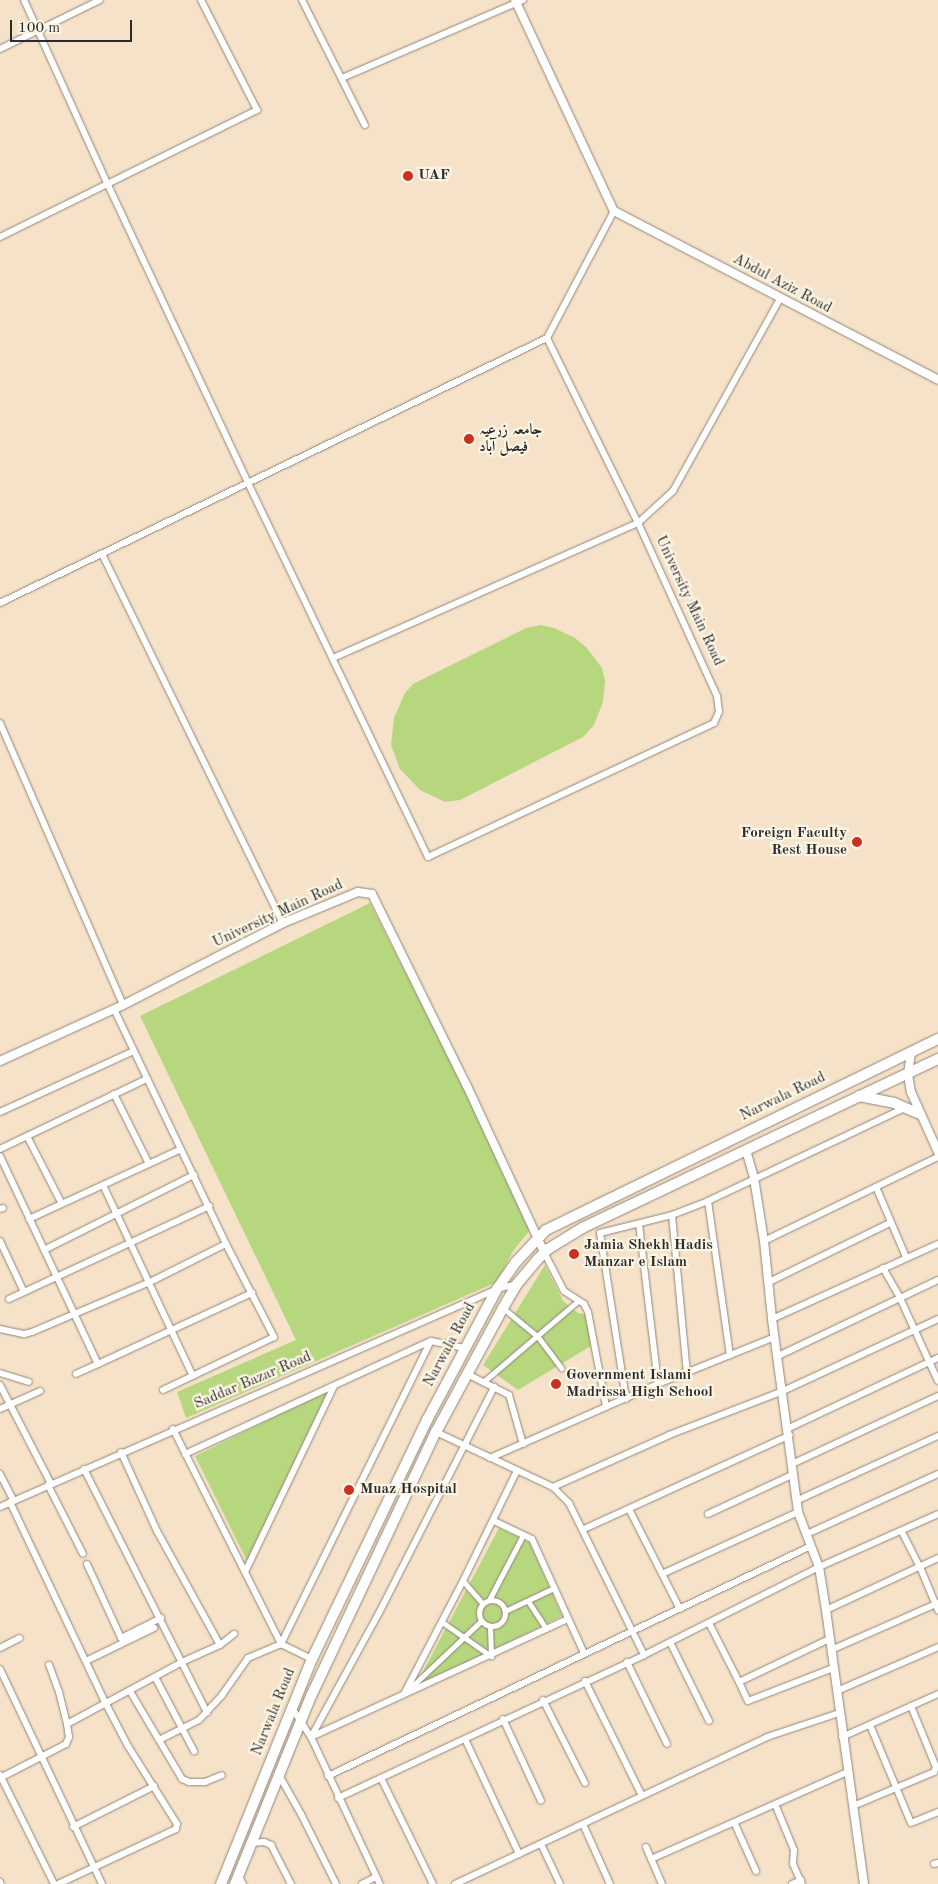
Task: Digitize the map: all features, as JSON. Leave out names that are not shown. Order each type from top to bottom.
[{"type":"main road","name":"Narwala Road","points":[[221,1884],[312,1659],[423,1429],[497,1289],[515,1263],[539,1238],[555,1226],[938,1040]]},
{"type":"main road","name":"Narwala Road","points":[[239,1881],[251,1843],[301,1721],[436,1432],[517,1284],[544,1252],[584,1227],[938,1059]]},
{"type":"main road","points":[[859,1096],[911,1105],[920,1114]]},
{"type":"street","points":[[24,0],[108,185],[248,483],[333,658],[638,523],[672,492],[780,298]]},
{"type":"street","points":[[0,48],[100,0]]},
{"type":"street","points":[[0,237],[257,110],[201,0]]},
{"type":"street","points":[[302,0],[365,125]]},
{"type":"street","points":[[0,603],[547,338],[614,212],[518,1],[342,78]]},
{"type":"street","name":"Abdul Aziz Road","points":[[614,212],[938,380]]},
{"type":"street","name":"University Main Road","points":[[333,658],[428,858],[714,723],[719,712],[717,696],[638,523],[547,338]]},
{"type":"street","points":[[102,554],[283,923]]},
{"type":"street","points":[[0,723],[123,1005]]},
{"type":"street","name":"University Main Road","points":[[0,1061],[123,1005],[283,923],[358,892],[372,894],[539,1238],[544,1252]]},
{"type":"street","points":[[114,1009],[226,1244],[274,1338],[163,1390]]},
{"type":"street","points":[[0,1112],[134,1051]]},
{"type":"street","points":[[626,1399],[600,1233],[672,1215],[708,1201],[911,1105],[908,1074],[911,1053]]},
{"type":"street","points":[[0,1149],[147,1078]]},
{"type":"street","points":[[114,1094],[150,1164]]},
{"type":"street","points":[[920,1114],[938,1152]]},
{"type":"street","points":[[27,1136],[62,1204]]},
{"type":"street","points":[[30,1218],[182,1149]]},
{"type":"street","points":[[746,1150],[754,1178],[764,1241],[772,1319],[789,1432],[792,1475],[798,1500],[798,1512],[819,1567],[864,1884]]},
{"type":"street","points":[[0,1156],[98,1364]]},
{"type":"street","points":[[764,1241],[938,1157]]},
{"type":"street","points":[[44,1250],[194,1175]]},
{"type":"street","points":[[103,1185],[193,1376]]},
{"type":"street","points":[[876,1187],[906,1257]]},
{"type":"street","points":[[708,1201],[730,1355]]},
{"type":"street","points":[[9,1299],[131,1244],[209,1206]]},
{"type":"street","points":[[672,1215],[687,1373]]},
{"type":"street","points":[[769,1282],[890,1223]]},
{"type":"street","points":[[639,1224],[658,1384]]},
{"type":"street","points":[[0,1241],[24,1292]]},
{"type":"street","points":[[0,1329],[24,1334],[150,1282],[226,1244]]},
{"type":"street","points":[[772,1319],[938,1244]]},
{"type":"street","points":[[544,1252],[564,1291],[579,1300],[588,1312],[606,1406]]},
{"type":"street","points":[[883,1268],[900,1298],[938,1381]]},
{"type":"street","points":[[778,1356],[938,1280]]},
{"type":"street","name":"Saddar Bazar Road","points":[[0,1507],[121,1452],[497,1289],[517,1284]]},
{"type":"street","points":[[76,1374],[252,1293]]},
{"type":"street","points":[[483,1382],[538,1337],[579,1300]]},
{"type":"street","points":[[503,1308],[538,1337],[562,1368]]},
{"type":"street","points":[[553,1487],[669,1435],[783,1391],[938,1319]]},
{"type":"street","points":[[490,1458],[606,1406],[775,1337]]},
{"type":"street","points":[[159,1740],[193,1724],[208,1713],[248,1658],[281,1644],[431,1341]]},
{"type":"street","points":[[185,1454],[431,1341],[465,1348]]},
{"type":"street","points":[[584,1529],[789,1432],[938,1358]]},
{"type":"street","points":[[0,1373],[28,1382]]},
{"type":"street","points":[[467,1374],[510,1395],[522,1444]]},
{"type":"street","points":[[0,1385],[83,1554]]},
{"type":"street","points":[[246,1570],[334,1386]]},
{"type":"street","points":[[311,1737],[379,1613],[494,1387]]},
{"type":"street","points":[[0,1410],[40,1391]]},
{"type":"street","points":[[792,1464],[938,1396]]},
{"type":"street","points":[[172,1430],[246,1570],[281,1644],[312,1659]]},
{"type":"street","points":[[436,1432],[553,1487],[569,1503],[584,1529],[644,1655]]},
{"type":"street","points":[[798,1500],[938,1436]]},
{"type":"street","points":[[121,1452],[157,1531],[220,1645]]},
{"type":"street","points":[[84,1469],[208,1713]]},
{"type":"street","points":[[404,1694],[494,1521],[517,1471]]},
{"type":"street","points":[[0,1474],[106,1704],[175,1819],[176,1829],[56,1884],[0,1777],[42,1758],[66,1744],[69,1737],[67,1724],[59,1692],[49,1664]]},
{"type":"street","points":[[807,1534],[938,1474]]},
{"type":"street","points":[[708,1514],[792,1475]]},
{"type":"street","points":[[629,1509],[680,1609]]},
{"type":"street","points":[[662,1574],[798,1512]]},
{"type":"street","points":[[338,1798],[465,1739],[543,1700],[644,1655],[819,1567],[902,1532],[938,1514]]},
{"type":"street","points":[[494,1521],[532,1539],[584,1653]]},
{"type":"street","points":[[831,1650],[937,1606],[902,1532]]},
{"type":"street","points":[[481,1621],[479,1610],[489,1600],[524,1535]]},
{"type":"street","points":[[328,1776],[811,1546]]},
{"type":"street","points":[[826,1610],[938,1558]]},
{"type":"street","points":[[87,1564],[121,1638],[161,1618]]},
{"type":"street","points":[[463,1581],[483,1604]]},
{"type":"street","points":[[505,1611],[554,1588]]},
{"type":"street","points":[[481,1621],[490,1626],[500,1624],[505,1615],[503,1605],[494,1599],[489,1600]]},
{"type":"street","points":[[528,1601],[546,1629]]},
{"type":"street","points":[[311,1737],[491,1656],[567,1618]]},
{"type":"street","points":[[404,1694],[481,1621]]},
{"type":"street","points":[[442,1622],[491,1656]]},
{"type":"street","points":[[709,1623],[748,1701],[833,1668]]},
{"type":"street","points":[[490,1626],[491,1656]]},
{"type":"street","points":[[86,1661],[154,1628]]},
{"type":"street","points":[[67,1724],[182,1662],[220,1645],[234,1634]]},
{"type":"street","points":[[0,1648],[20,1638]]},
{"type":"street","points":[[739,1682],[829,1639]]},
{"type":"street","points":[[670,1642],[709,1721]]},
{"type":"street","points":[[837,1691],[938,1647]]},
{"type":"street","points":[[627,1662],[667,1744]]},
{"type":"street","points":[[0,1670],[73,1827],[102,1884]]},
{"type":"street","points":[[155,1677],[180,1729],[194,1751]]},
{"type":"street","points":[[585,1681],[642,1796]]},
{"type":"street","points":[[130,1691],[182,1780],[205,1782],[222,1775]]},
{"type":"street","points":[[842,1738],[938,1694]]},
{"type":"street","points":[[543,1700],[585,1783]]},
{"type":"street","points":[[853,1806],[898,1789],[934,1772],[936,1767],[911,1706]]},
{"type":"street","points":[[292,1708],[311,1737],[380,1884]]},
{"type":"street","points":[[455,1884],[767,1737],[839,1714]]},
{"type":"street","points":[[503,1719],[541,1801]]},
{"type":"street","points":[[870,1725],[911,1823],[938,1812]]},
{"type":"street","points":[[465,1739],[519,1854]]},
{"type":"street","points":[[651,1859],[847,1772]]},
{"type":"street","points":[[278,1774],[301,1814],[336,1884]]},
{"type":"street","points":[[381,1778],[433,1884]]},
{"type":"street","points":[[73,1827],[154,1786]]},
{"type":"street","points":[[775,1804],[794,1850],[793,1864],[802,1882],[792,1884]]},
{"type":"street","points":[[734,1822],[756,1871]]},
{"type":"street","points":[[583,1824],[610,1884]]},
{"type":"street","points":[[251,1843],[264,1842],[271,1845],[291,1884]]},
{"type":"street","points":[[541,1844],[560,1884]]},
{"type":"street","points":[[646,1847],[662,1884]]},
{"type":"street","points":[[362,1884],[376,1876]]},
{"type":"green space","points":[[541,625],[554,628],[575,638],[586,647],[602,668],[605,681],[603,702],[594,725],[583,737],[460,800],[445,802],[420,790],[400,769],[391,745],[394,718],[405,693],[413,684],[526,628]]},
{"type":"green space","points":[[370,903],[534,1225],[513,1251],[497,1282],[186,1418],[177,1392],[296,1340],[140,1016]]},
{"type":"green space","points":[[545,1265],[563,1301],[578,1313],[588,1315],[591,1346],[518,1390],[483,1365]]},
{"type":"green space","points":[[337,1386],[250,1567],[195,1456]]},
{"type":"green space","points":[[499,1528],[530,1543],[562,1616],[422,1686],[418,1681]]},
{"type":"place","name":"UAF","points":[[408,176]]},
{"type":"place","name":"جامعہ زرعیہ فیصل آباد","points":[[469,439]]},
{"type":"place","name":"Foreign Faculty Rest House","points":[[857,842]]},
{"type":"place","name":"Jamia Shekh Hadis Manzar e Islam","points":[[574,1254]]},
{"type":"place","name":"Government Islami Madrissa High School","points":[[556,1384]]},
{"type":"place","name":"Muaz Hospital","points":[[349,1490]]}]
